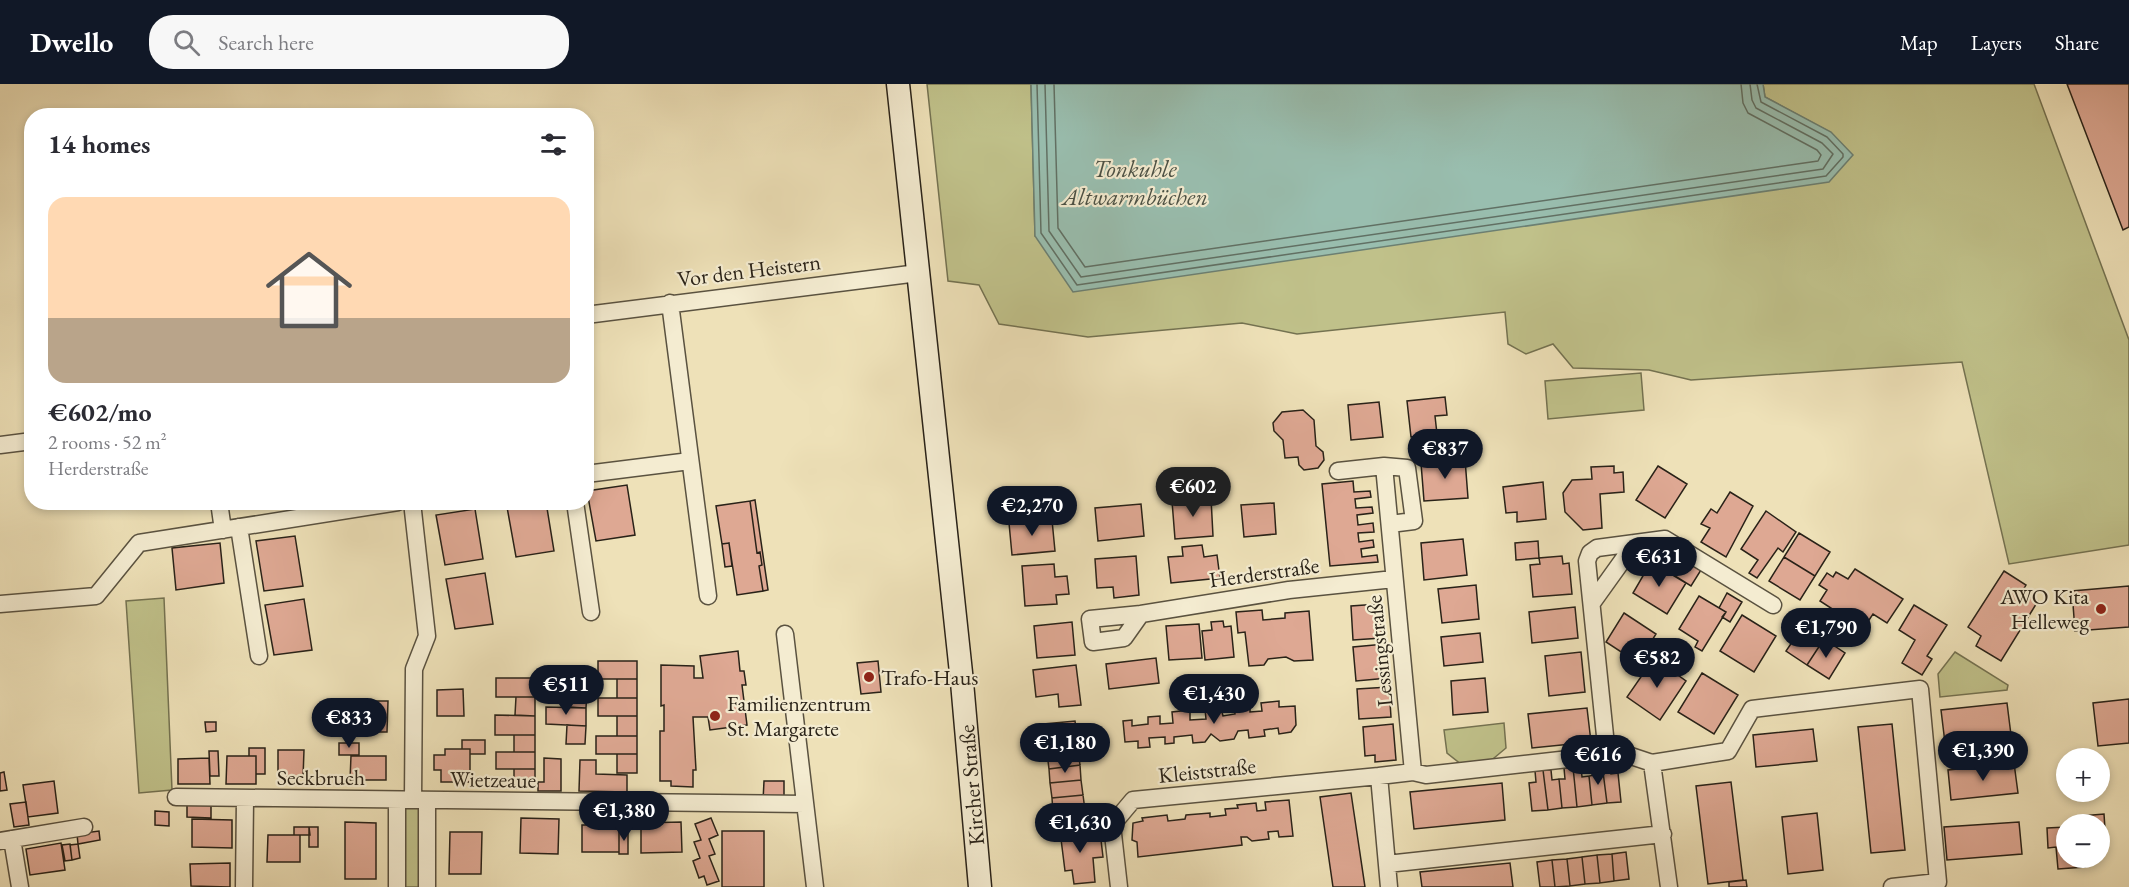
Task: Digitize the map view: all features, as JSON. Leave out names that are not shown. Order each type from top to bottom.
[{"type":"main road","name":"Kircher Straße","points":[[898,84],[962,682],[980,887]]},
{"type":"street","name":"Vor den Heistern","points":[[594,314],[918,273]]},
{"type":"street","points":[[670,303],[708,596]]},
{"type":"street","points":[[0,445],[24,442]]},
{"type":"street","points":[[594,473],[690,461]]},
{"type":"street","points":[[1338,471],[1384,466],[1407,468],[1414,521],[1390,524]]},
{"type":"street","name":"Lessingstraße","points":[[1384,466],[1413,772]]},
{"type":"street","points":[[223,510],[231,528],[259,656]]},
{"type":"street","points":[[0,604],[96,596],[139,543],[347,510]]},
{"type":"street","points":[[396,887],[412,800],[414,669],[427,636],[413,510]]},
{"type":"street","points":[[576,510],[591,612]]},
{"type":"street","points":[[1607,755],[1587,561],[1590,553],[1597,548],[1665,539],[1773,605]]},
{"type":"street","points":[[1592,603],[1635,543]]},
{"type":"street","name":"Herderstraße","points":[[1141,614],[1289,590],[1394,579]]},
{"type":"street","points":[[785,634],[815,887]]},
{"type":"street","points":[[1389,887],[1379,776],[1413,772],[1426,775],[1515,767],[1622,753],[1652,763],[1728,751],[1752,709],[1920,689],[1938,882],[1892,887]]},
{"type":"street","points":[[1652,763],[1669,887]]},
{"type":"street","name":"Kleiststraße","points":[[1119,887],[1112,825],[1133,800],[1379,776]]},
{"type":"street","name":"Seckbruch","points":[[176,797],[412,800]]},
{"type":"street","name":"Seckbruch","points":[[244,887],[245,799]]},
{"type":"street","points":[[412,800],[427,887]]},
{"type":"street","name":"Wietzeaue","points":[[412,800],[805,804]]},
{"type":"street","points":[[20,887],[6,840],[84,827]]},
{"type":"street","points":[[1387,864],[1663,834]]},
{"type":"green space","points":[[927,84],[1031,84],[1035,236],[1830,132],[1765,97],[1763,84],[2034,84],[2129,340],[2129,545],[2009,564],[1962,362],[1691,380],[1649,370],[1573,368],[1553,344],[1526,354],[1508,344],[1505,312],[1297,334],[1242,323],[1088,337],[999,324],[979,285],[948,281]]},
{"type":"green space","points":[[1641,373],[1644,410],[1548,419],[1545,381]]},
{"type":"green space","points":[[164,598],[172,790],[139,793],[126,601]]},
{"type":"green space","points":[[1955,652],[2008,685],[2007,690],[1940,697],[1938,674]]},
{"type":"green space","points":[[1504,723],[1506,748],[1488,763],[1462,765],[1447,753],[1444,730]]},
{"type":"green space","points":[[401,804],[423,804],[423,887],[401,887]]},
{"type":"water","name":"Tonkuhle Altwarmbüchen","points":[[1031,84],[1763,84],[1765,97],[1831,132],[1853,155],[1829,182],[1073,292],[1035,236]]},
{"type":"building","points":[[2067,84],[2129,84],[2129,227],[2123,230]]},
{"type":"building","points":[[1445,397],[1447,415],[1435,416],[1437,434],[1411,437],[1407,401]]},
{"type":"building","points":[[1379,402],[1383,437],[1351,440],[1348,405]]},
{"type":"building","points":[[1303,410],[1314,420],[1316,446],[1323,452],[1324,460],[1318,468],[1304,470],[1299,465],[1298,457],[1285,458],[1283,440],[1274,431],[1273,423],[1282,412]]},
{"type":"building","points":[[1465,459],[1468,498],[1424,501],[1421,463]]},
{"type":"building","points":[[1614,466],[1614,473],[1623,472],[1624,492],[1600,494],[1602,528],[1583,530],[1565,512],[1563,493],[1572,480],[1592,479],[1591,467]]},
{"type":"building","points":[[1658,466],[1687,484],[1665,518],[1636,500]]},
{"type":"building","points":[[1353,481],[1354,492],[1370,491],[1371,497],[1355,499],[1356,508],[1372,507],[1373,513],[1357,515],[1358,525],[1373,523],[1374,532],[1358,533],[1359,542],[1373,540],[1374,547],[1361,549],[1362,557],[1377,555],[1378,562],[1330,566],[1322,484]]},
{"type":"building","points":[[1543,482],[1546,519],[1517,522],[1517,512],[1506,513],[1503,487]]},
{"type":"building","points":[[627,485],[635,535],[596,541],[590,510],[594,510],[594,490]]},
{"type":"building","points":[[1730,492],[1753,506],[1726,557],[1701,542],[1710,528],[1701,524],[1711,509],[1717,513]]},
{"type":"building","points":[[1211,498],[1213,536],[1175,539],[1172,501]]},
{"type":"building","points":[[755,500],[768,590],[763,591],[759,566],[762,565],[760,552],[757,553],[750,501]]},
{"type":"building","points":[[750,501],[757,553],[760,552],[762,565],[759,566],[763,591],[737,595],[729,543],[722,544],[716,506]]},
{"type":"building","points":[[1274,503],[1276,534],[1244,537],[1241,505]]},
{"type":"building","points":[[1141,504],[1144,536],[1098,541],[1095,508]]},
{"type":"building","points":[[475,510],[483,559],[445,565],[436,515]]},
{"type":"building","points":[[508,510],[547,510],[554,551],[516,557]]},
{"type":"building","points":[[1766,511],[1796,532],[1783,552],[1778,548],[1757,578],[1749,573],[1758,560],[1741,549]]},
{"type":"building","points":[[1052,520],[1055,551],[1012,555],[1009,523]]},
{"type":"building","points":[[1799,533],[1830,552],[1815,576],[1784,557]]},
{"type":"building","points":[[295,536],[303,586],[264,591],[256,541]]},
{"type":"building","points":[[1463,539],[1467,575],[1424,580],[1421,543]]},
{"type":"building","points":[[1538,541],[1539,558],[1516,560],[1515,543]]},
{"type":"building","points":[[220,543],[224,583],[176,590],[172,548]]},
{"type":"building","points":[[729,543],[732,566],[725,567],[722,544]]},
{"type":"building","points":[[1202,545],[1204,557],[1217,555],[1220,578],[1171,583],[1168,557],[1183,556],[1182,547]]},
{"type":"building","points":[[1136,556],[1139,595],[1114,598],[1113,587],[1097,588],[1095,559]]},
{"type":"building","points":[[1562,556],[1563,564],[1569,563],[1572,594],[1533,597],[1530,565],[1540,564],[1539,558]]},
{"type":"building","points":[[1784,557],[1815,576],[1800,600],[1769,581]]},
{"type":"building","points":[[1685,560],[1701,570],[1691,586],[1675,576]]},
{"type":"building","points":[[1651,562],[1686,583],[1667,614],[1633,593]]},
{"type":"building","points":[[1054,564],[1055,577],[1067,576],[1069,594],[1056,595],[1057,604],[1025,606],[1022,566]]},
{"type":"building","points":[[1855,569],[1903,599],[1887,623],[1873,614],[1863,629],[1820,601],[1827,590],[1819,585],[1827,573],[1833,577],[1836,572],[1848,579]]},
{"type":"building","points":[[2004,571],[2026,585],[2022,592],[2038,601],[2001,661],[1976,646],[1981,636],[1968,627]]},
{"type":"building","points":[[485,573],[493,624],[455,629],[446,579]]},
{"type":"building","points":[[1476,585],[1479,619],[1442,623],[1438,589]]},
{"type":"building","name":"AWO Kita Helleweg","points":[[2129,586],[2129,627],[2075,631],[2072,591]]},
{"type":"building","points":[[1727,593],[1742,602],[1730,622],[1722,617],[1726,612],[1719,608]]},
{"type":"building","points":[[1699,596],[1726,612],[1702,651],[1695,647],[1698,641],[1679,629]]},
{"type":"building","points":[[304,599],[312,650],[274,655],[265,605]]},
{"type":"building","points":[[1379,604],[1382,638],[1353,640],[1351,606]]},
{"type":"building","points":[[1914,605],[1947,625],[1927,656],[1932,659],[1922,675],[1902,663],[1915,640],[1899,630]]},
{"type":"building","points":[[1575,607],[1578,638],[1532,643],[1529,612]]},
{"type":"building","points":[[1262,610],[1263,620],[1285,618],[1285,613],[1309,611],[1313,660],[1294,661],[1286,657],[1268,659],[1264,665],[1249,666],[1245,632],[1238,633],[1236,612]]},
{"type":"building","points":[[1624,613],[1656,634],[1638,663],[1606,642]]},
{"type":"building","points":[[1742,615],[1776,636],[1754,672],[1720,651]]},
{"type":"building","points":[[1223,621],[1224,627],[1231,626],[1234,657],[1205,660],[1202,631],[1212,630],[1211,622]]},
{"type":"building","points":[[1072,622],[1075,655],[1037,658],[1034,626]]},
{"type":"building","points":[[1199,624],[1202,658],[1169,660],[1166,626]]},
{"type":"building","points":[[1803,626],[1824,639],[1807,665],[1786,651]]},
{"type":"building","points":[[1480,633],[1483,662],[1444,666],[1441,637]]},
{"type":"building","points":[[1824,639],[1845,653],[1829,679],[1807,665]]},
{"type":"building","points":[[1385,644],[1388,678],[1356,681],[1353,647]]},
{"type":"building","points":[[738,651],[740,671],[744,671],[746,685],[742,685],[747,725],[710,730],[708,717],[693,717],[696,770],[693,770],[693,787],[671,786],[671,781],[660,781],[660,731],[664,731],[664,705],[661,706],[661,665],[694,666],[694,678],[703,678],[700,656]]},
{"type":"building","points":[[1581,652],[1585,692],[1549,696],[1545,656]]},
{"type":"building","points":[[1156,658],[1159,683],[1109,689],[1106,664]]},
{"type":"building","points":[[1654,658],[1686,681],[1660,720],[1627,697]]},
{"type":"building","points":[[598,661],[637,661],[637,679],[598,679]]},
{"type":"building","name":"Trafo-Haus","points":[[878,661],[881,692],[861,694],[857,663]]},
{"type":"building","points":[[1076,665],[1081,705],[1059,707],[1058,694],[1036,697],[1033,670]]},
{"type":"building","points":[[547,670],[587,671],[587,690],[546,689]]},
{"type":"building","points":[[1702,673],[1738,695],[1714,734],[1678,712]]},
{"type":"building","points":[[496,678],[535,678],[535,697],[496,697]]},
{"type":"building","points":[[1485,678],[1488,712],[1453,715],[1451,681]]},
{"type":"building","points":[[617,679],[637,679],[637,698],[617,698]]},
{"type":"building","points":[[1389,687],[1391,717],[1359,719],[1357,689]]},
{"type":"building","points":[[463,689],[464,716],[437,716],[437,690]]},
{"type":"building","points":[[567,689],[587,690],[586,708],[567,707]]},
{"type":"building","points":[[516,697],[535,697],[535,716],[515,715]]},
{"type":"building","points":[[598,698],[637,698],[637,716],[598,716]]},
{"type":"building","points":[[2129,699],[2129,743],[2098,746],[2093,703]]},
{"type":"building","points":[[361,701],[388,701],[387,732],[360,732]]},
{"type":"building","points":[[1279,701],[1279,707],[1295,706],[1296,725],[1291,732],[1279,734],[1278,728],[1264,730],[1265,736],[1249,738],[1248,730],[1238,731],[1234,739],[1220,741],[1211,734],[1205,742],[1193,743],[1192,735],[1174,737],[1174,743],[1165,744],[1165,737],[1149,738],[1150,747],[1138,748],[1138,741],[1125,742],[1123,721],[1132,720],[1132,726],[1148,724],[1148,717],[1160,716],[1160,724],[1173,723],[1172,712],[1190,710],[1190,720],[1206,719],[1205,709],[1221,708],[1223,716],[1235,714],[1234,706],[1250,704],[1250,712],[1262,711],[1261,703]]},
{"type":"building","points":[[2007,703],[2011,735],[1945,743],[1941,710]]},
{"type":"building","points":[[546,707],[586,708],[586,726],[546,724]]},
{"type":"building","points":[[1587,708],[1591,742],[1532,748],[1528,714]]},
{"type":"building","points":[[495,715],[535,716],[535,735],[495,735]]},
{"type":"building","points":[[617,716],[637,716],[637,736],[617,736]]},
{"type":"building","points":[[1075,721],[1077,735],[1046,739],[1044,724]]},
{"type":"building","points":[[205,722],[216,722],[216,731],[206,732]]},
{"type":"building","points":[[1393,724],[1396,760],[1375,762],[1375,755],[1365,756],[1363,727]]},
{"type":"building","points":[[1892,724],[1905,850],[1871,853],[1858,727]]},
{"type":"building","points":[[567,725],[586,726],[585,744],[566,744]]},
{"type":"building","points":[[1813,729],[1817,761],[1756,767],[1753,735]]},
{"type":"building","points":[[514,735],[535,735],[535,752],[514,752]]},
{"type":"building","points":[[1077,735],[1078,750],[1047,753],[1046,739]]},
{"type":"building","points":[[596,736],[637,736],[637,754],[596,754]]},
{"type":"building","points":[[462,740],[485,740],[485,754],[470,754],[470,749],[462,749]]},
{"type":"building","points":[[339,743],[359,743],[359,755],[339,755]]},
{"type":"building","points":[[249,748],[265,748],[265,774],[256,774],[256,756],[249,756]]},
{"type":"building","points":[[445,749],[470,749],[470,782],[441,782],[441,770],[434,770],[434,755],[445,755]]},
{"type":"building","points":[[278,750],[304,750],[303,778],[278,777]]},
{"type":"building","points":[[1078,750],[1080,765],[1049,769],[1047,753]]},
{"type":"building","points":[[209,751],[218,751],[219,776],[210,776]]},
{"type":"building","points":[[496,752],[535,752],[535,769],[496,769]]},
{"type":"building","points":[[617,754],[637,754],[637,773],[617,773]]},
{"type":"building","points":[[227,756],[256,756],[256,784],[226,784]]},
{"type":"building","points":[[351,756],[386,756],[386,780],[350,780]]},
{"type":"building","points":[[209,758],[210,784],[178,784],[178,759]]},
{"type":"building","points":[[544,758],[561,759],[561,791],[538,791],[538,782],[544,782]]},
{"type":"building","points":[[580,760],[596,760],[596,774],[627,775],[627,792],[579,791]]},
{"type":"building","points":[[1610,763],[1611,774],[1618,773],[1621,802],[1607,803],[1602,764]]},
{"type":"building","points":[[2014,763],[2018,793],[1951,800],[1948,770]]},
{"type":"building","points":[[1602,764],[1607,803],[1592,805],[1589,776],[1595,775],[1594,765]]},
{"type":"building","points":[[1080,765],[1081,780],[1050,783],[1049,769]]},
{"type":"building","points":[[1581,766],[1582,777],[1589,776],[1592,805],[1577,807],[1573,767]]},
{"type":"building","points":[[1573,767],[1577,807],[1562,808],[1559,779],[1565,779],[1564,768]]},
{"type":"building","points":[[514,769],[535,769],[535,788],[514,788]]},
{"type":"building","points":[[1543,770],[1548,810],[1532,811],[1529,783],[1536,782],[1535,771]]},
{"type":"building","points":[[1543,770],[1551,770],[1552,780],[1559,779],[1562,808],[1548,810]]},
{"type":"building","points":[[4,772],[7,790],[0,791],[0,773]]},
{"type":"building","points":[[1081,780],[1083,795],[1052,798],[1050,783]]},
{"type":"building","points":[[54,781],[58,813],[28,817],[23,785]]},
{"type":"building","points":[[764,781],[784,781],[784,801],[763,801]]},
{"type":"building","points":[[1731,782],[1743,880],[1708,884],[1696,786]]},
{"type":"building","points":[[1502,783],[1505,820],[1414,829],[1410,792]]},
{"type":"building","points":[[1351,793],[1365,887],[1333,887],[1320,797]]},
{"type":"building","points":[[1083,795],[1085,810],[1053,813],[1052,798]]},
{"type":"building","points":[[1289,800],[1293,836],[1279,837],[1278,831],[1268,832],[1269,839],[1252,841],[1247,837],[1241,837],[1242,845],[1138,857],[1137,842],[1132,840],[1133,823],[1143,821],[1142,818],[1167,815],[1168,821],[1185,819],[1186,815],[1210,813],[1210,817],[1226,815],[1225,809],[1238,808],[1237,805],[1256,803],[1257,811],[1266,810],[1265,802]]},
{"type":"building","points":[[26,802],[29,825],[14,827],[10,804]]},
{"type":"building","points":[[187,805],[211,805],[211,818],[187,817]]},
{"type":"building","points":[[155,811],[169,812],[169,826],[155,825]]},
{"type":"building","points":[[1817,813],[1823,870],[1788,874],[1782,817]]},
{"type":"building","points":[[521,818],[559,819],[558,854],[520,853]]},
{"type":"building","points":[[711,818],[718,835],[709,839],[715,854],[709,856],[719,881],[707,885],[704,876],[699,878],[693,861],[700,858],[694,842],[701,840],[695,824]]},
{"type":"building","points":[[192,819],[232,820],[232,848],[192,847]]},
{"type":"building","points":[[345,822],[376,823],[376,879],[345,879]]},
{"type":"building","points":[[681,822],[682,852],[641,853],[641,823]]},
{"type":"building","points":[[2019,822],[2022,854],[1947,860],[1944,827]]},
{"type":"building","points":[[582,825],[619,825],[619,852],[582,852]]},
{"type":"building","points":[[294,827],[309,827],[310,835],[294,835]]},
{"type":"building","points":[[309,827],[318,827],[318,847],[309,847]]},
{"type":"building","points":[[1090,828],[1092,841],[1101,840],[1103,857],[1093,858],[1095,882],[1074,884],[1072,870],[1065,871],[1060,831]]},
{"type":"building","points":[[2047,828],[2056,828],[2056,847],[2048,848]]},
{"type":"building","points":[[619,830],[628,830],[628,854],[619,854]]},
{"type":"building","points":[[99,831],[100,840],[78,844],[77,834]]},
{"type":"building","points":[[722,831],[764,831],[764,887],[722,887]]},
{"type":"building","points":[[450,832],[482,832],[481,874],[449,874]]},
{"type":"building","points":[[268,835],[300,835],[300,862],[267,862]]},
{"type":"building","points":[[61,843],[65,870],[30,875],[26,849]]},
{"type":"building","points":[[70,844],[72,860],[65,861],[62,845]]},
{"type":"building","points":[[78,844],[80,858],[72,860],[70,845]]},
{"type":"building","points":[[1626,852],[1629,879],[1614,881],[1612,854]]},
{"type":"building","points":[[1612,854],[1614,881],[1600,883],[1597,855]]},
{"type":"building","points":[[1597,855],[1600,883],[1585,884],[1582,857]]},
{"type":"building","points":[[1582,857],[1585,884],[1570,886],[1567,859]]},
{"type":"building","points":[[1567,859],[1570,886],[1555,887],[1552,860]]},
{"type":"building","points":[[1552,860],[1555,887],[1540,887],[1537,862]]},
{"type":"building","points":[[230,863],[230,887],[191,886],[190,864]]},
{"type":"building","points":[[1510,863],[1513,887],[1422,887],[1420,872]]},
{"type":"building","points":[[1746,880],[1747,887],[1729,887],[1729,882]]},
{"type":"place","name":"AWO Kita Helleweg","points":[[2101,609]]},
{"type":"place","name":"Trafo-Haus","points":[[869,677]]},
{"type":"place","name":"Familienzentrum St. Margarete","points":[[715,716]]}]
